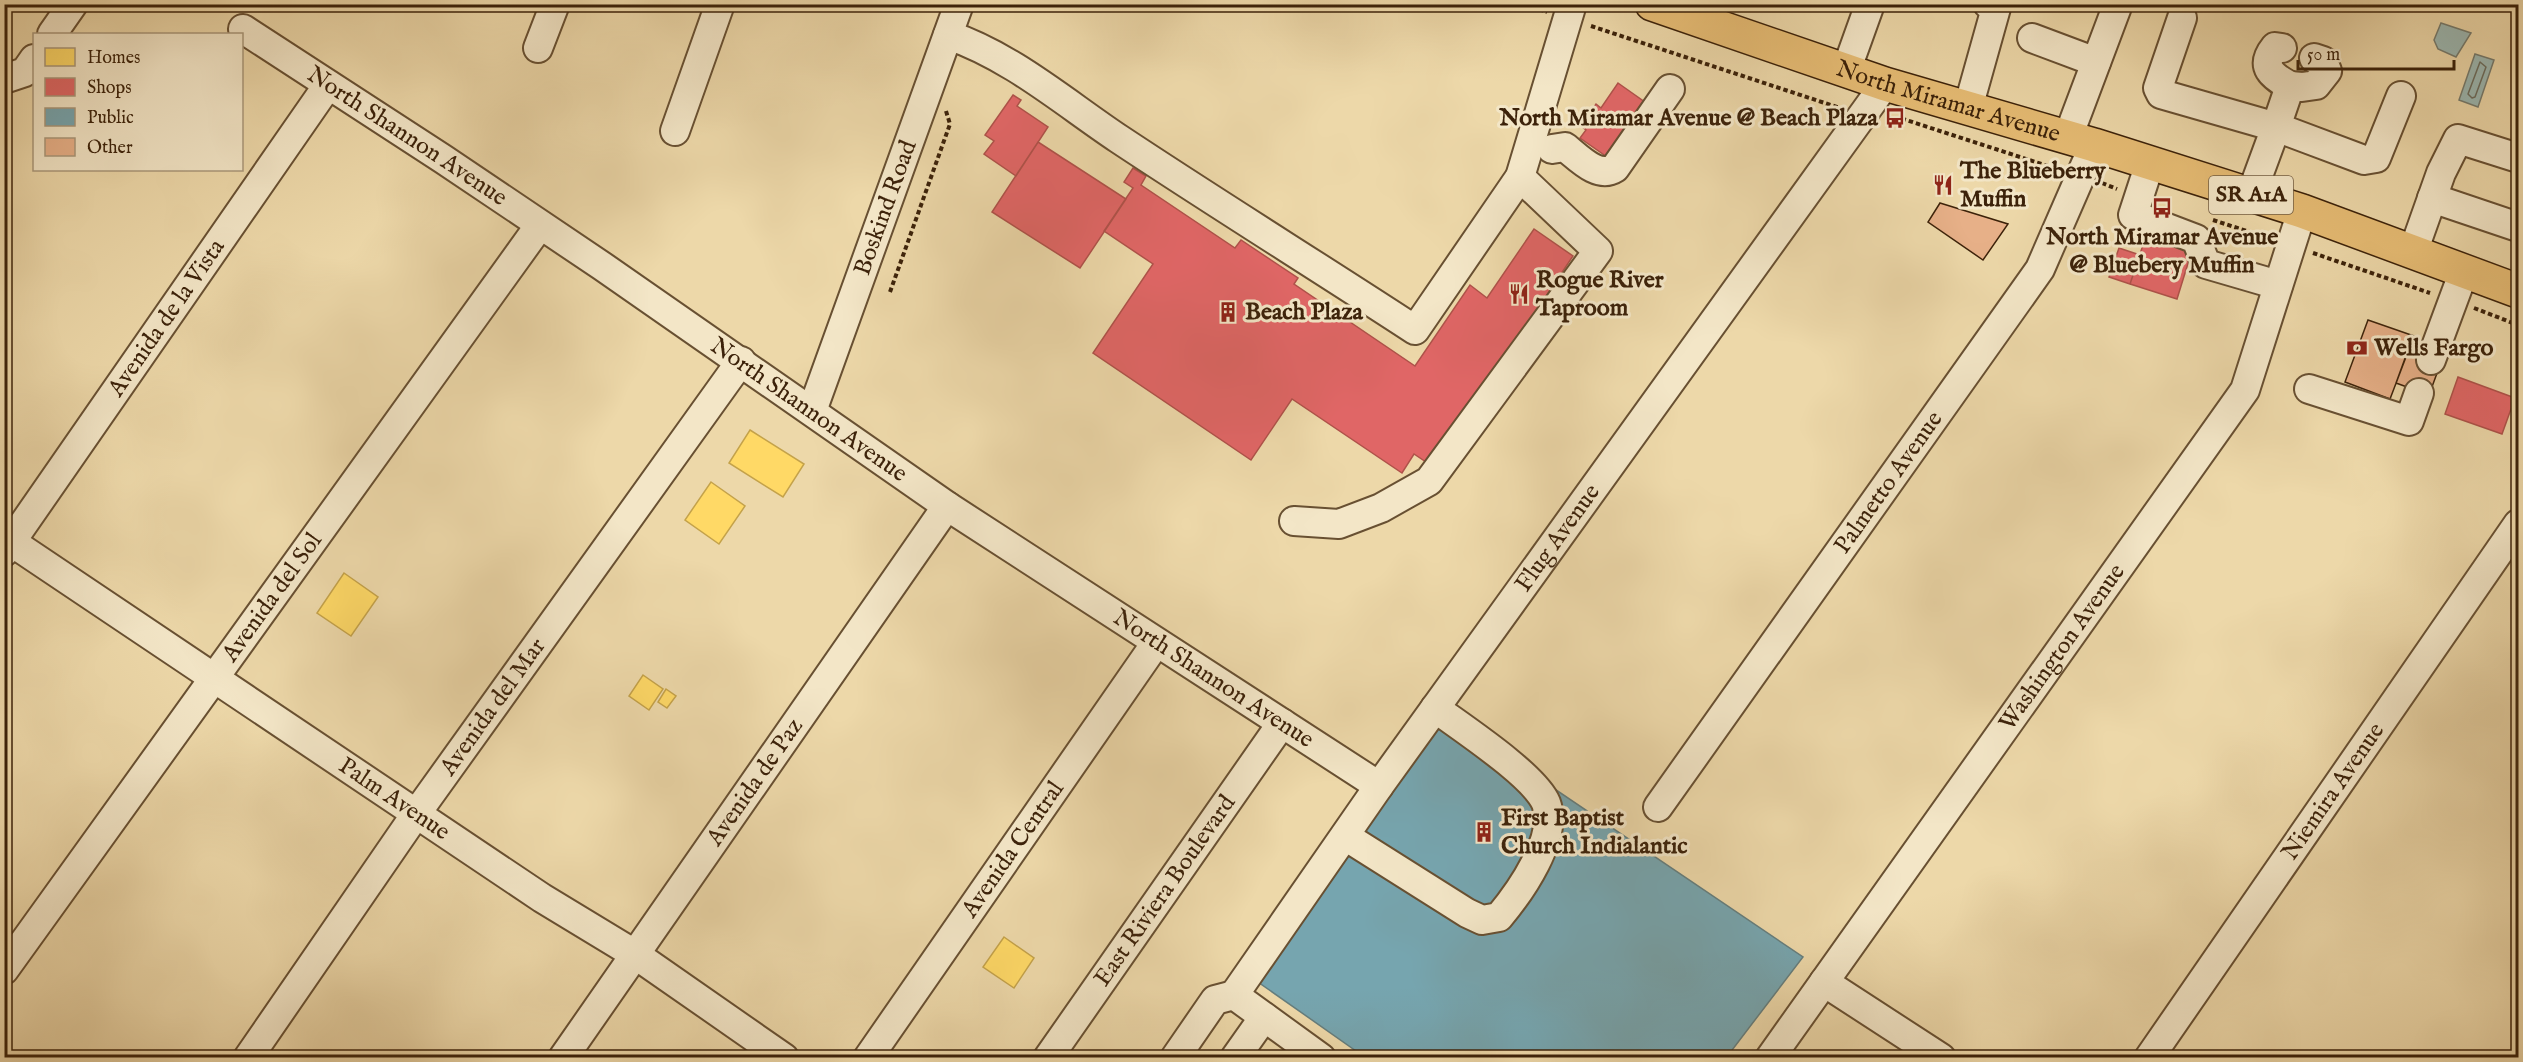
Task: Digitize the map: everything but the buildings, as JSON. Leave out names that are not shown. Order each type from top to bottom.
[{"type":"main road","name":"North Miramar Avenue","points":[[1652,4],[1885,84],[2081,141],[2302,211],[2413,252],[2458,286],[2518,291]]},
{"type":"street","points":[[53,33],[73,4]]},
{"type":"street","points":[[538,48],[555,4]]},
{"type":"street","points":[[675,131],[720,4]]},
{"type":"street","name":"Boskind Road","points":[[812,411],[959,4]]},
{"type":"street","points":[[1846,71],[1870,4]]},
{"type":"street","points":[[1968,108],[1996,8],[1988,4]]},
{"type":"street","name":"Palmetto Avenue","points":[[1658,807],[2040,269],[2081,176],[2081,141],[2096,62],[2118,4]]},
{"type":"street","points":[[948,35],[970,43],[1002,60],[1121,140],[1415,330],[1520,177],[1570,12]]},
{"type":"street","points":[[2182,18],[2158,88],[2161,93],[2276,127],[2364,160],[2376,158],[2401,96]]},
{"type":"street","name":"North Shannon Avenue","points":[[243,28],[443,159],[741,361],[947,506],[1379,786]]},
{"type":"street","points":[[2032,38],[2096,62]]},
{"type":"street","points":[[2282,48],[2275,48],[2269,56],[2268,67],[2274,77],[2290,86],[2316,85],[2327,71],[2323,60],[2314,58]]},
{"type":"street","points":[[4,79],[25,72],[33,60]]},
{"type":"street","name":"Avenida de la Vista","points":[[7,543],[328,84]]},
{"type":"street","name":"Flug Avenue","points":[[1234,995],[1379,786],[1885,84]]},
{"type":"street","points":[[2251,195],[2290,86]]},
{"type":"street","points":[[1552,149],[1565,147],[1600,172],[1608,172],[1615,168],[1670,89]]},
{"type":"street","points":[[2413,252],[2432,198],[2458,139],[2518,158]]},
{"type":"street","points":[[2150,163],[2133,215],[2196,239],[2206,264],[2278,285]]},
{"type":"street","points":[[1294,521],[1339,524],[1381,508],[1429,481],[1598,251],[1520,177]]},
{"type":"street","points":[[2432,198],[2518,227]]},
{"type":"street","name":"Washington Avenue","points":[[1770,1058],[2245,390],[2302,211]]},
{"type":"street","name":"Avenida del Sol","points":[[4,970],[540,225]]},
{"type":"street","points":[[2431,360],[2458,286]]},
{"type":"street","name":"Avenida del Mar","points":[[248,1058],[416,814],[741,361]]},
{"type":"street","points":[[2309,389],[2409,421],[2419,393]]},
{"type":"street","name":"Avenida de Paz","points":[[562,1058],[947,506]]},
{"type":"street","name":"Niemira Avenue","points":[[2149,1058],[2518,524]]},
{"type":"street","name":"Palm Avenue","points":[[7,543],[213,677],[542,898],[636,955],[784,1058]]},
{"type":"street","name":"Avenida Central","points":[[868,1058],[1156,643]]},
{"type":"street","points":[[1345,836],[1467,913],[1482,920],[1499,917],[1515,897],[1536,861],[1550,825],[1546,803],[1533,783],[1435,708]]},
{"type":"street","name":"East Riviera Boulevard","points":[[1048,1058],[1282,723]]},
{"type":"street","points":[[1824,982],[1941,1058]]},
{"type":"street","points":[[1175,1058],[1215,1000],[1234,995],[1307,1054]]},
{"type":"street","points":[[1235,1058],[1264,1017]]},
{"type":"path","points":[[1525,4],[1570,12],[1881,122],[1900,118],[2139,196]]},
{"type":"path","points":[[2204,217],[2291,245],[2458,286],[2518,325]]},
{"type":"water","points":[[2441,23],[2471,33],[2456,57],[2438,49],[2434,40]]},
{"type":"water","points":[[2475,54],[2494,60],[2478,107],[2459,100]]},
{"type":"place","name":"North Miramar Avenue @ Beach Plaza","points":[[1895,118]]},
{"type":"place","name":"The Blueberry Muffin","points":[[1943,185]]},
{"type":"place","name":"North Miramar Avenue @ Bluebery Muffin","points":[[2162,208]]},
{"type":"place","name":"Rogue River Taproom","points":[[1519,294]]},
{"type":"place","name":"Beach Plaza","points":[[1228,312]]},
{"type":"place","name":"Wells Fargo","points":[[2357,348]]},
{"type":"place","name":"First Baptist Church Indialantic","points":[[1484,832]]}]
